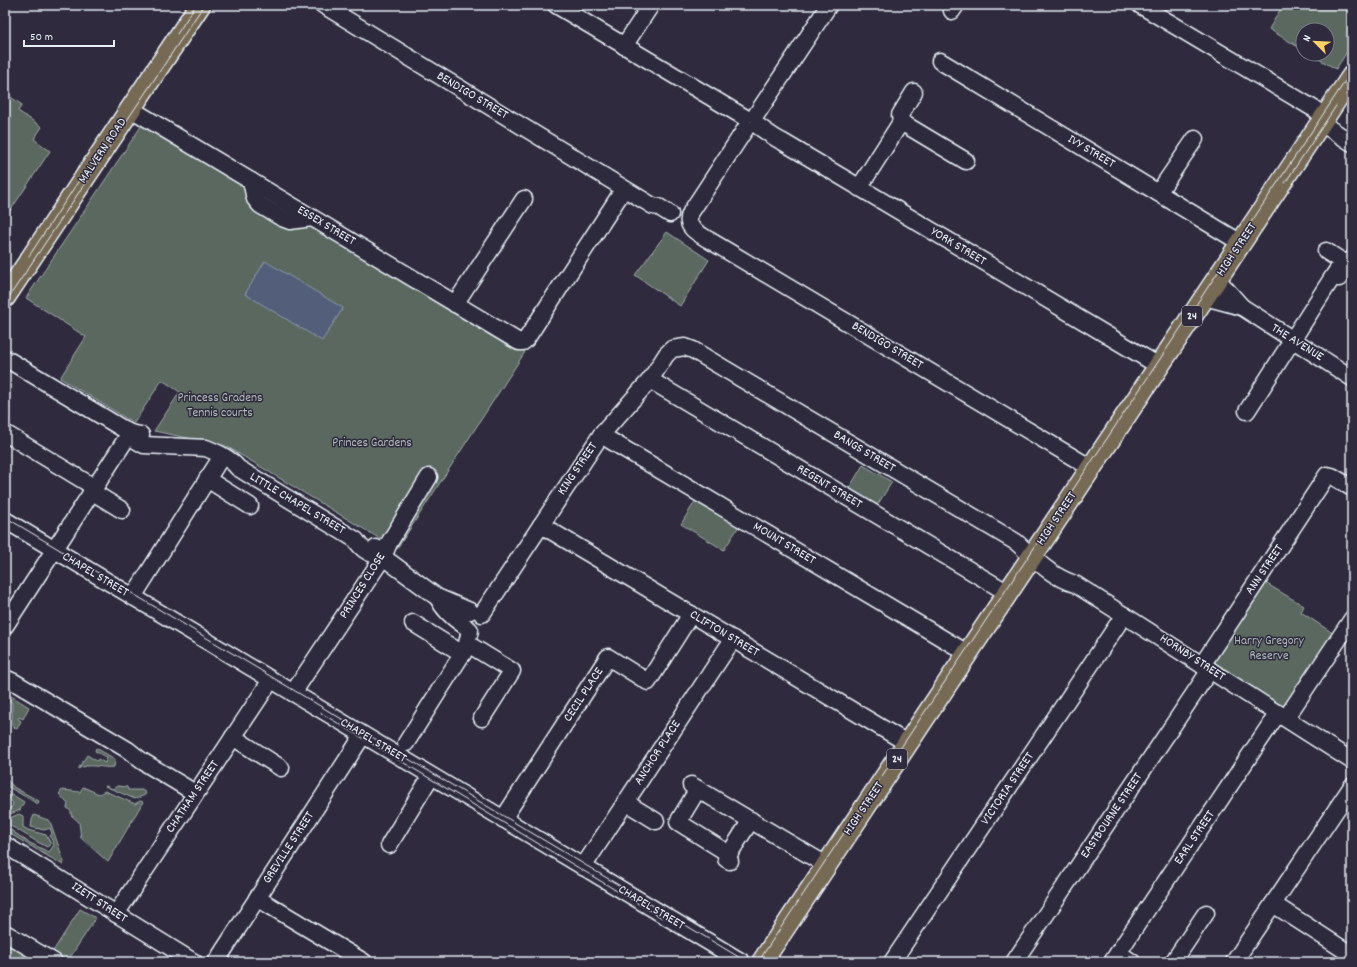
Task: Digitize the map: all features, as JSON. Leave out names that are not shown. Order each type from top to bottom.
[{"type":"main road","name":"MALVERN ROAD","points":[[5,297],[200,5]]},
{"type":"main road","name":"HIGH STREET","points":[[762,962],[1352,76]]},
{"type":"street","name":"BENDIGO STREET","points":[[323,5],[621,187],[670,214]]},
{"type":"street","name":"YORK STREET","points":[[556,5],[769,133],[773,138],[1159,366]]},
{"type":"street","points":[[624,46],[651,5]]},
{"type":"street","points":[[751,122],[829,5]]},
{"type":"street","points":[[1140,5],[1323,119],[1352,143]]},
{"type":"street","name":"IVY STREET","points":[[940,62],[1241,243]]},
{"type":"street","points":[[859,188],[901,122],[900,116],[914,92]]},
{"type":"street","name":"ESSEX STREET","points":[[131,109],[455,304],[521,342],[527,338],[620,196],[621,187]]},
{"type":"street","name":"BENDIGO STREET","points":[[751,122],[691,212],[688,220],[690,227],[709,240],[1091,468]]},
{"type":"street","points":[[901,122],[966,161]]},
{"type":"street","points":[[1158,193],[1195,138]]},
{"type":"street","points":[[455,304],[524,199]]},
{"type":"street","points":[[1247,411],[1343,262],[1326,251]]},
{"type":"street","points":[[1332,278],[1340,278],[1352,260]]},
{"type":"street","name":"THE AVENUE","points":[[1217,279],[1242,308]]},
{"type":"street","name":"THE AVENUE","points":[[1205,297],[1242,308],[1352,378]]},
{"type":"street","name":"KING STREET","points":[[465,644],[482,626],[484,620],[476,612],[541,525],[601,435],[650,380],[666,355],[672,349],[685,347],[693,350]]},
{"type":"street","name":"BANGS STREET","points":[[693,350],[1016,542],[1032,556]]},
{"type":"street","name":"LITTLE CHAPEL STREET","points":[[5,358],[130,432],[137,441],[144,445],[206,448],[220,459],[232,462],[238,468],[356,540],[364,540],[376,548],[383,557],[437,597],[476,612]]},
{"type":"street","name":"REGENT STREET","points":[[650,380],[1008,593]]},
{"type":"street","points":[[5,626],[130,432]]},
{"type":"street","points":[[5,433],[93,489],[122,510]]},
{"type":"street","name":"MOUNT STREET","points":[[601,435],[968,653]]},
{"type":"street","points":[[132,597],[220,459]]},
{"type":"street","name":"ANN STREET","points":[[1206,667],[1327,475],[1332,476],[1352,488]]},
{"type":"street","name":"PRINCES CLOSE","points":[[293,693],[383,557],[389,543],[429,478]]},
{"type":"street","points":[[207,479],[250,506]]},
{"type":"street","name":"CHAPEL STREET","points":[[5,520],[742,962]]},
{"type":"street","name":"CLIFTON STREET","points":[[541,525],[908,743]]},
{"type":"street","name":"HORNBY STREET","points":[[1032,556],[1041,566],[1065,581],[1075,584],[1352,761]]},
{"type":"street","name":"LITTLE CHAPEL STREET","points":[[437,597],[442,607],[454,619],[465,644]]},
{"type":"street","name":"CECIL PLACE","points":[[503,819],[608,658],[648,682],[691,614]]},
{"type":"street","name":"VICTORIA STREET","points":[[892,962],[1124,615]]},
{"type":"street","name":"EARL STREET","points":[[1115,957],[1282,716],[1352,619]]},
{"type":"street","points":[[413,623],[465,644],[512,671],[482,718]]},
{"type":"street","name":"ANCHOR PLACE","points":[[583,867],[733,639]]},
{"type":"street","points":[[406,743],[465,644]]},
{"type":"street","name":"EASTBOURNE STREET","points":[[1014,962],[1206,667]]},
{"type":"street","points":[[5,678],[128,750],[142,762],[195,793]]},
{"type":"street","name":"CHATHAM STREET","points":[[116,914],[271,680]]},
{"type":"street","name":"GREVILLE STREET","points":[[216,962],[363,735]]},
{"type":"street","points":[[233,737],[281,768]]},
{"type":"street","points":[[389,845],[431,776]]},
{"type":"street","points":[[1234,962],[1352,786]]},
{"type":"street","points":[[751,820],[731,859],[678,822],[694,787],[751,820],[826,865]]},
{"type":"street","points":[[626,802],[656,821]]},
{"type":"street","name":"IZETT STREET","points":[[5,845],[194,962]]},
{"type":"street","points":[[257,898],[364,962]]},
{"type":"street","points":[[1273,904],[1352,955]]},
{"type":"street","points":[[1173,962],[1206,913]]},
{"type":"street","points":[[5,933],[54,962]]},
{"type":"street","points":[[1115,957],[1132,962]]},
{"type":"green space","points":[[1283,5],[1352,5],[1352,44],[1336,69],[1324,62],[1335,62],[1335,22],[1295,22],[1295,45],[1269,29]]},
{"type":"green space","points":[[5,93],[22,105],[18,111],[42,127],[34,139],[50,151],[8,214],[5,212]]},
{"type":"green space","name":"Princes Gardens","points":[[144,122],[525,352],[397,549],[226,446],[154,431],[180,392],[162,380],[134,423],[60,378],[86,337],[26,298]]},
{"type":"green space","points":[[667,232],[709,260],[680,306],[635,275]]},
{"type":"green space","points":[[863,465],[892,482],[876,507],[848,490]]},
{"type":"green space","points":[[696,500],[739,526],[724,550],[681,524]]},
{"type":"green space","name":"Harry Gregory Reserve","points":[[1257,578],[1304,606],[1301,612],[1340,638],[1288,718],[1201,662]]},
{"type":"green space","points":[[11,696],[29,707],[23,719],[19,717],[18,719],[21,721],[17,729],[12,726],[12,703],[7,698]]},
{"type":"green space","points":[[96,748],[115,759],[114,767],[87,766],[78,769],[87,755],[97,761],[98,759],[105,763],[107,758],[95,751]]},
{"type":"green space","points":[[5,778],[15,788],[39,801],[38,804],[5,785]]},
{"type":"green space","points":[[105,786],[113,789],[117,786],[127,787],[128,790],[142,790],[146,793],[145,795],[135,799]]},
{"type":"green space","points":[[83,787],[99,794],[105,791],[135,804],[140,801],[143,802],[108,862],[81,838],[79,822],[71,815],[71,811],[67,808],[68,804],[59,794],[62,790],[80,792]]},
{"type":"green space","points":[[5,790],[24,802],[20,810],[5,816],[5,809],[7,810],[12,807],[13,803],[5,794]]},
{"type":"green space","points":[[19,814],[23,816],[23,827],[46,835],[51,844],[47,847],[5,823],[5,820]]},
{"type":"green space","points":[[34,815],[48,820],[51,824],[64,862],[63,865],[5,831],[5,828],[8,828],[28,842],[49,852],[54,845],[50,836],[52,834],[50,828],[44,830],[31,827]]},
{"type":"green space","points":[[80,909],[96,918],[67,962],[60,962],[50,956]]},
{"type":"green space","points":[[5,936],[49,962],[5,962]]},
{"type":"water","points":[[265,261],[343,308],[322,341],[245,294]]},
{"type":"tram line","points":[[177,34],[196,5]]},
{"type":"tram line","points":[[5,303],[204,5]]},
{"type":"tram line","points":[[758,962],[1352,71]]},
{"type":"tram line","points":[[1285,183],[1336,106]]},
{"type":"tram line","points":[[29,256],[80,179]]},
{"type":"tram line","points":[[5,517],[747,962]]},
{"type":"tram line","points":[[321,713],[662,918]]},
{"type":"park label","name":"Princess Gradens Tennis courts","points":[[220,406]]}]
